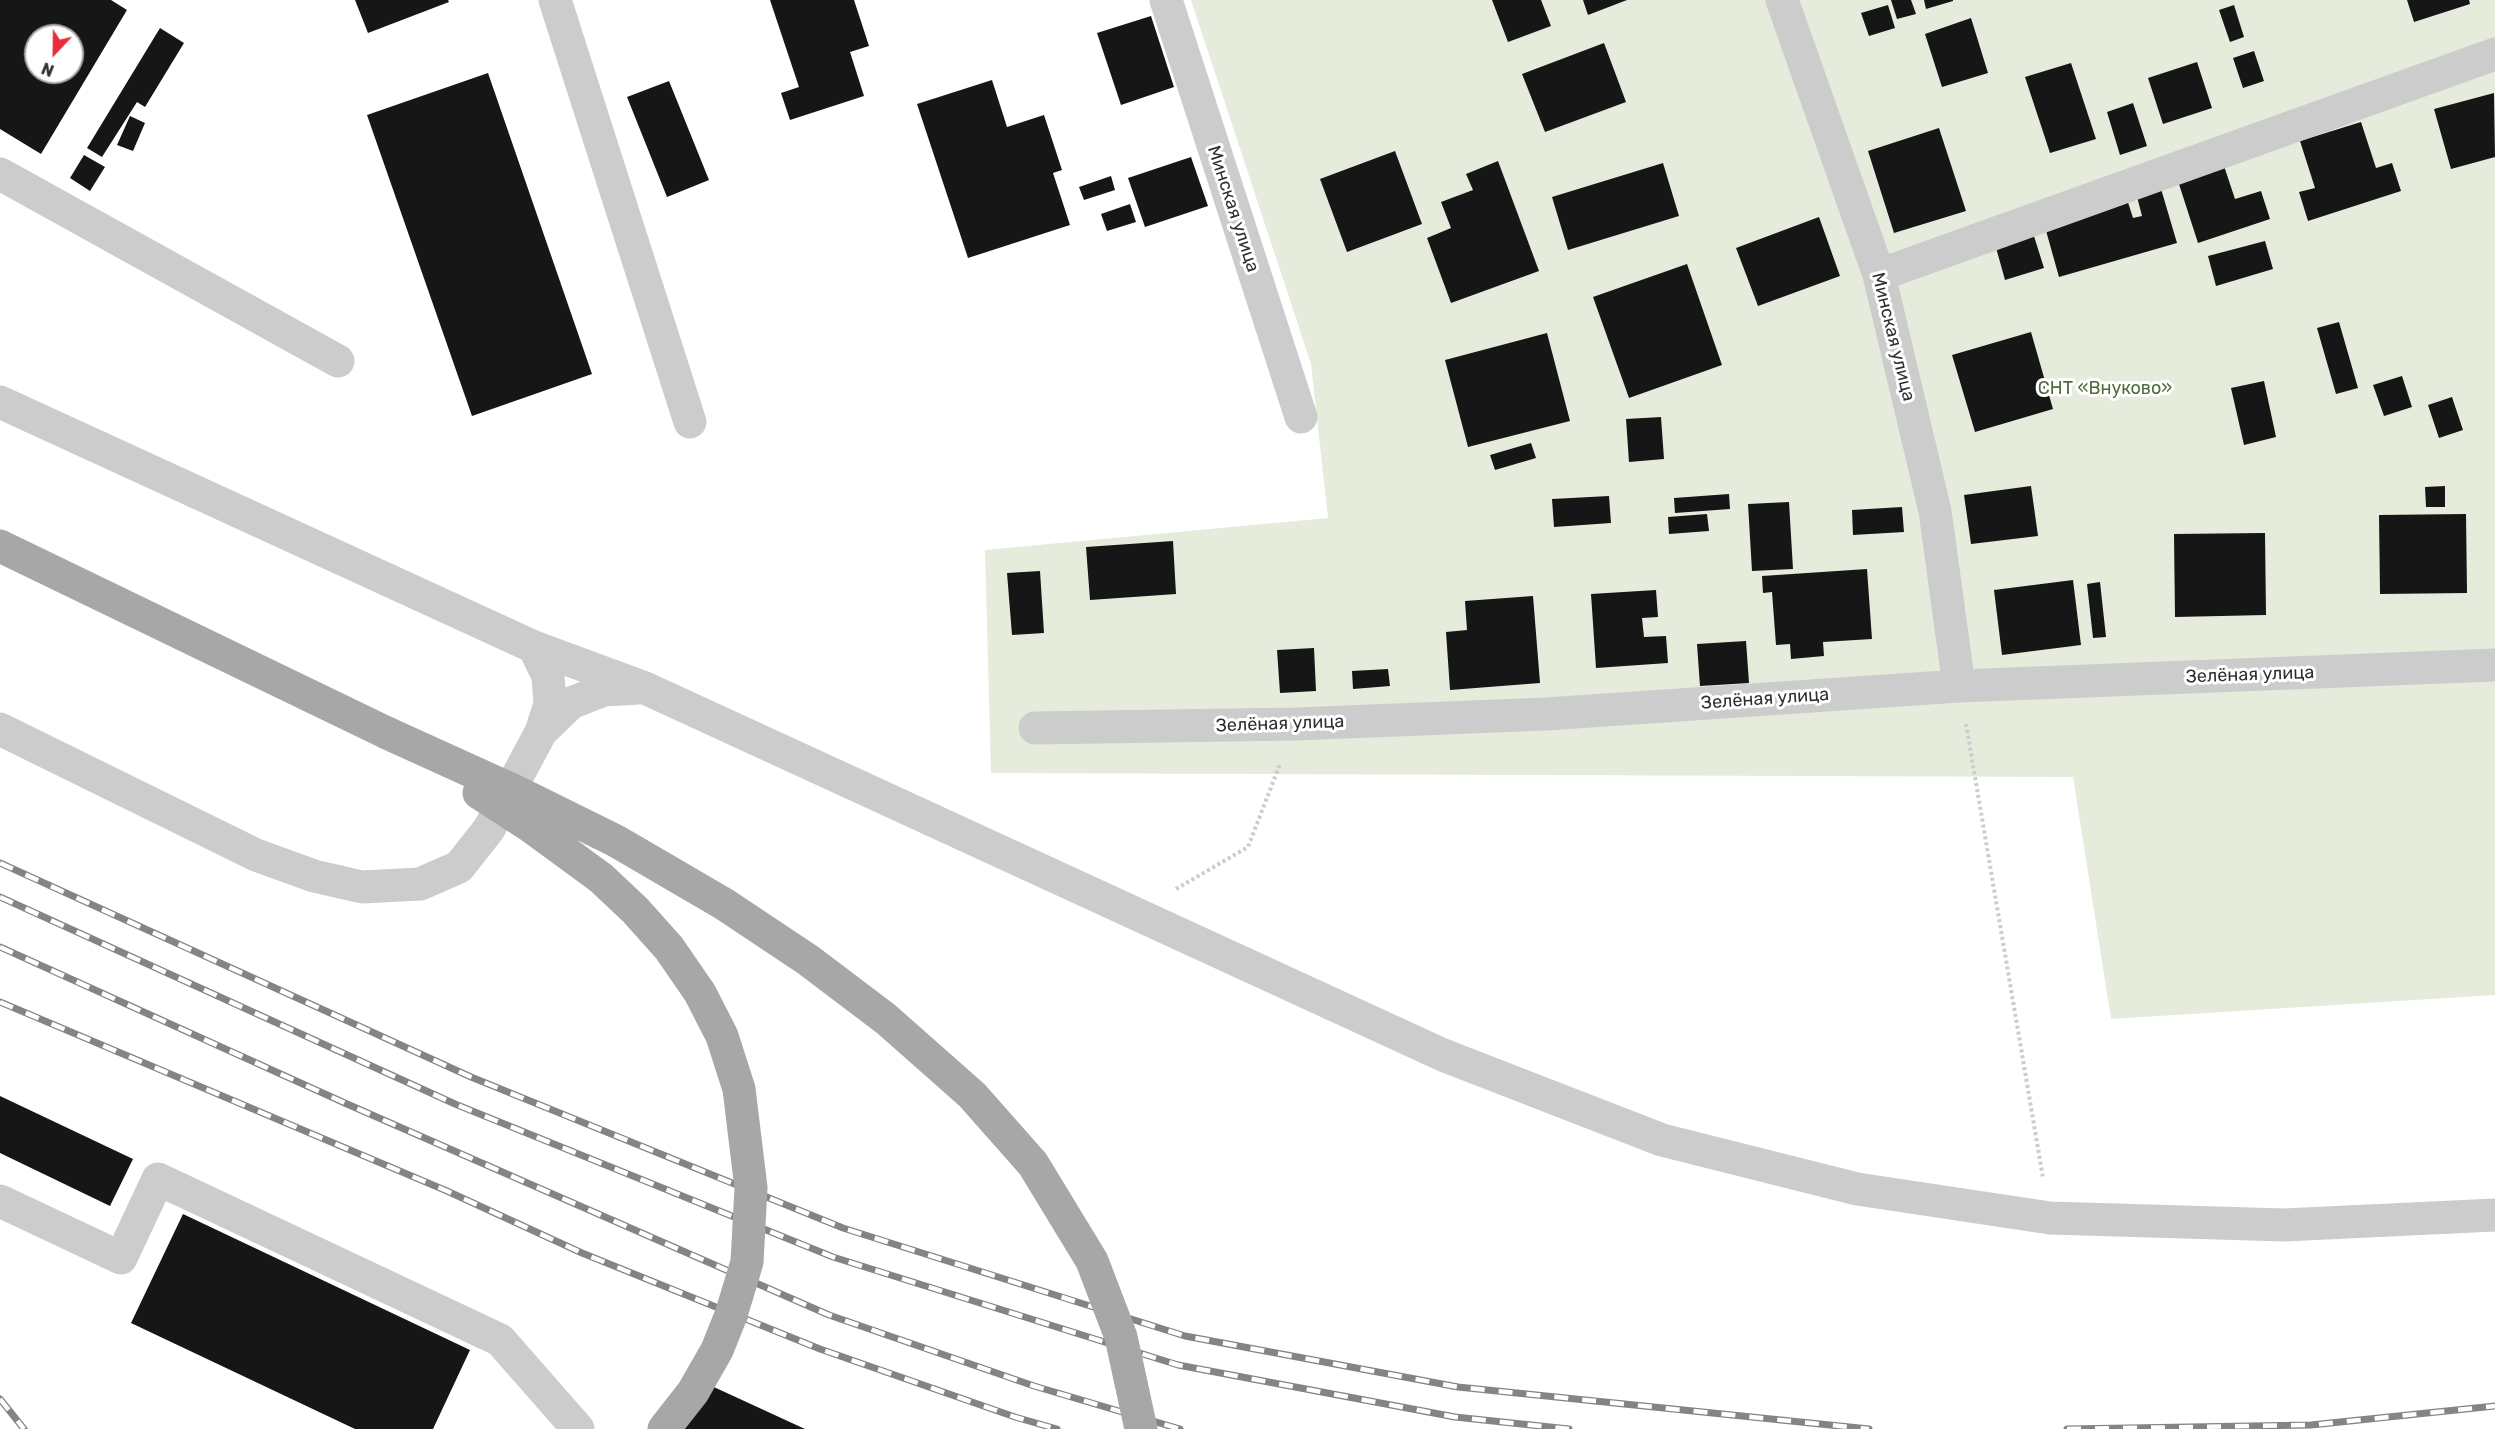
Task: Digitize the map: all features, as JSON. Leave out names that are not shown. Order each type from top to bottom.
[{"type":"main road","points":[[0,546],[616,841],[724,904],[808,960],[886,1019],[972,1095],[1032,1164],[1092,1260],[1121,1337],[1141,1429]]},
{"type":"main road","points":[[387,733],[530,826],[602,878],[669,948],[700,993],[722,1036],[739,1089],[751,1188],[747,1262],[731,1315],[717,1350],[693,1392],[664,1429]]},
{"type":"street","points":[[555,0],[690,422]]},
{"type":"street","name":"Минская улица","points":[[1166,0],[1301,417]]},
{"type":"street","name":"Минская улица","points":[[1782,0],[1879,275],[1935,511],[1959,686]]},
{"type":"street","points":[[1879,275],[2495,54]]},
{"type":"street","points":[[0,174],[338,361]]},
{"type":"street","points":[[0,402],[534,647],[645,688],[1443,1055],[1662,1140],[1857,1189],[2050,1218],[2284,1225],[2495,1215]]},
{"type":"street","points":[[0,729],[256,855],[314,876],[362,887],[420,884],[459,867],[489,829],[541,732],[550,704],[548,676],[534,647]]},
{"type":"street","name":"Зелёная улица","points":[[1035,728],[1296,724],[1546,714],[1959,686],[2495,666]]},
{"type":"street","points":[[541,732],[571,703],[604,690],[645,688]]},
{"type":"street","points":[[0,1201],[122,1258],[158,1179],[500,1340],[578,1429]]},
{"type":"path","points":[[1959,686],[2050,1218]]},
{"type":"path","points":[[1134,913],[1248,847],[1296,724]]},
{"type":"green space","name":"СНТ «Внуково»","points":[[1191,0],[2495,0],[2495,995],[2111,1019],[2073,777],[991,773],[985,550],[1328,518],[1311,364]]},
{"type":"building","points":[[0,0],[111,0],[127,10],[84,82],[84,24],[24,24],[24,84],[83,84],[41,154],[0,129]]},
{"type":"building","points":[[355,0],[448,0],[449,2],[368,33]]},
{"type":"building","points":[[770,0],[854,0],[869,46],[850,52],[864,96],[790,120],[781,93],[799,87]]},
{"type":"building","points":[[1492,0],[1541,0],[1551,26],[1508,42]]},
{"type":"building","points":[[1583,0],[1627,0],[1588,15]]},
{"type":"building","points":[[1891,0],[1911,0],[1916,14],[1897,19]]},
{"type":"building","points":[[1924,0],[1953,0],[1953,1],[1926,9]]},
{"type":"building","points":[[2407,0],[2469,0],[2470,4],[2414,22]]},
{"type":"building","points":[[1888,5],[1895,28],[1869,36],[1861,13]]},
{"type":"building","points":[[2234,5],[2244,37],[2230,42],[2219,10]]},
{"type":"building","points":[[1151,16],[1174,87],[1121,105],[1097,33]]},
{"type":"building","points":[[1971,18],[1988,73],[1942,87],[1925,34]]},
{"type":"building","points":[[160,28],[184,43],[145,107],[137,102],[102,157],[87,148]]},
{"type":"building","points":[[1604,43],[1626,102],[1545,132],[1522,74]]},
{"type":"building","points":[[2254,51],[2264,81],[2243,88],[2233,58]]},
{"type":"building","points":[[2197,62],[2212,108],[2163,124],[2148,78]]},
{"type":"building","points":[[2071,63],[2096,139],[2050,153],[2025,77]]},
{"type":"building","points":[[488,73],[592,374],[472,416],[367,115]]},
{"type":"building","points":[[992,80],[1007,127],[1044,115],[1062,170],[1053,173],[1070,225],[968,258],[917,104]]},
{"type":"building","points":[[669,81],[709,180],[667,197],[627,97]]},
{"type":"building","points":[[2494,93],[2495,157],[2451,169],[2434,109]]},
{"type":"building","points":[[2133,103],[2147,146],[2120,155],[2107,112]]},
{"type":"building","points":[[130,116],[145,123],[133,151],[117,145]]},
{"type":"building","points":[[2361,122],[2376,168],[2392,163],[2401,191],[2308,221],[2299,192],[2315,188],[2300,141]]},
{"type":"building","points":[[1939,128],[1966,211],[1894,233],[1868,151]]},
{"type":"building","points":[[1395,151],[1422,224],[1347,252],[1320,179]]},
{"type":"building","points":[[84,155],[105,167],[90,191],[70,178]]},
{"type":"building","points":[[1191,157],[1208,206],[1145,227],[1128,178]]},
{"type":"building","points":[[1498,161],[1539,271],[1451,303],[1427,238],[1451,228],[1441,202],[1473,190],[1466,174]]},
{"type":"building","points":[[1663,163],[1679,216],[1568,250],[1552,197]]},
{"type":"building","points":[[2223,163],[2235,199],[2261,191],[2270,219],[2198,243],[2177,178]]},
{"type":"building","points":[[1111,176],[1115,190],[1084,200],[1079,187]]},
{"type":"building","points":[[2159,182],[2177,243],[2059,277],[2043,220],[2126,196],[2133,218],[2142,216],[2135,189]]},
{"type":"building","points":[[1130,204],[1136,222],[1107,231],[1101,214]]},
{"type":"building","points":[[1819,217],[1840,276],[1758,306],[1736,248]]},
{"type":"building","points":[[2033,233],[2044,268],[2005,280],[1995,244]]},
{"type":"building","points":[[2265,241],[2273,269],[2216,286],[2208,256]]},
{"type":"building","points":[[1687,264],[1722,365],[1629,398],[1593,297]]},
{"type":"building","points":[[2339,322],[2358,388],[2336,394],[2317,328]]},
{"type":"building","points":[[2031,332],[2053,409],[1975,432],[1952,355]]},
{"type":"building","points":[[1547,333],[1570,421],[1468,447],[1445,360]]},
{"type":"building","points":[[2402,376],[2412,407],[2384,416],[2373,385]]},
{"type":"building","points":[[2264,381],[2276,437],[2244,445],[2231,388]]},
{"type":"building","points":[[2452,397],[2463,430],[2439,438],[2428,405]]},
{"type":"building","points":[[1661,417],[1664,459],[1629,462],[1626,419]]},
{"type":"building","points":[[1531,443],[1536,458],[1495,470],[1490,455]]},
{"type":"building","points":[[2031,486],[2038,536],[1971,544],[1964,495]]},
{"type":"building","points":[[2445,486],[2445,507],[2426,507],[2425,487]]},
{"type":"building","points":[[1729,494],[1730,509],[1675,513],[1674,498]]},
{"type":"building","points":[[1609,496],[1611,523],[1554,527],[1552,499]]},
{"type":"building","points":[[1789,502],[1793,569],[1752,571],[1748,504]]},
{"type":"building","points":[[1902,507],[1904,532],[1853,535],[1852,510]]},
{"type":"building","points":[[1707,514],[1709,531],[1669,534],[1668,517]]},
{"type":"building","points":[[2466,514],[2467,593],[2380,594],[2379,515]]},
{"type":"building","points":[[2265,533],[2266,615],[2175,617],[2174,534]]},
{"type":"building","points":[[1173,541],[1176,594],[1090,600],[1086,547]]},
{"type":"building","points":[[1867,569],[1872,639],[1823,642],[1824,656],[1791,659],[1790,644],[1776,645],[1772,592],[1763,593],[1762,576]]},
{"type":"building","points":[[1040,571],[1044,633],[1012,635],[1007,573]]},
{"type":"building","points":[[2073,580],[2081,645],[2002,655],[1994,590]]},
{"type":"building","points":[[2100,582],[2106,637],[2093,638],[2087,584]]},
{"type":"building","points":[[1656,590],[1658,617],[1642,618],[1644,637],[1666,636],[1668,663],[1596,668],[1591,594]]},
{"type":"building","points":[[1533,596],[1540,683],[1450,690],[1446,632],[1467,630],[1465,601]]},
{"type":"building","points":[[1746,641],[1749,683],[1700,686],[1697,644]]},
{"type":"building","points":[[1314,648],[1316,691],[1280,693],[1277,650]]},
{"type":"building","points":[[1388,669],[1390,686],[1353,689],[1352,671]]},
{"type":"building","points":[[0,1096],[133,1159],[110,1206],[0,1153]]},
{"type":"building","points":[[183,1214],[470,1350],[433,1429],[355,1429],[131,1323]]},
{"type":"building","points":[[703,1382],[805,1429],[681,1429]]},
{"type":"railway","points":[[0,863],[471,1077],[843,1228],[1185,1336],[1458,1387],[1869,1429]]},
{"type":"railway","points":[[0,897],[455,1104],[833,1257],[1178,1365],[1455,1417],[1569,1429]]},
{"type":"railway","points":[[0,947],[347,1104],[829,1315],[1034,1386],[1180,1429]]},
{"type":"railway","points":[[0,1002],[447,1191],[582,1253],[820,1349],[1015,1417],[1057,1429]]},
{"type":"railway","points":[[0,1399],[24,1429]]},
{"type":"railway","points":[[2067,1429],[2311,1425],[2495,1406]]}]
